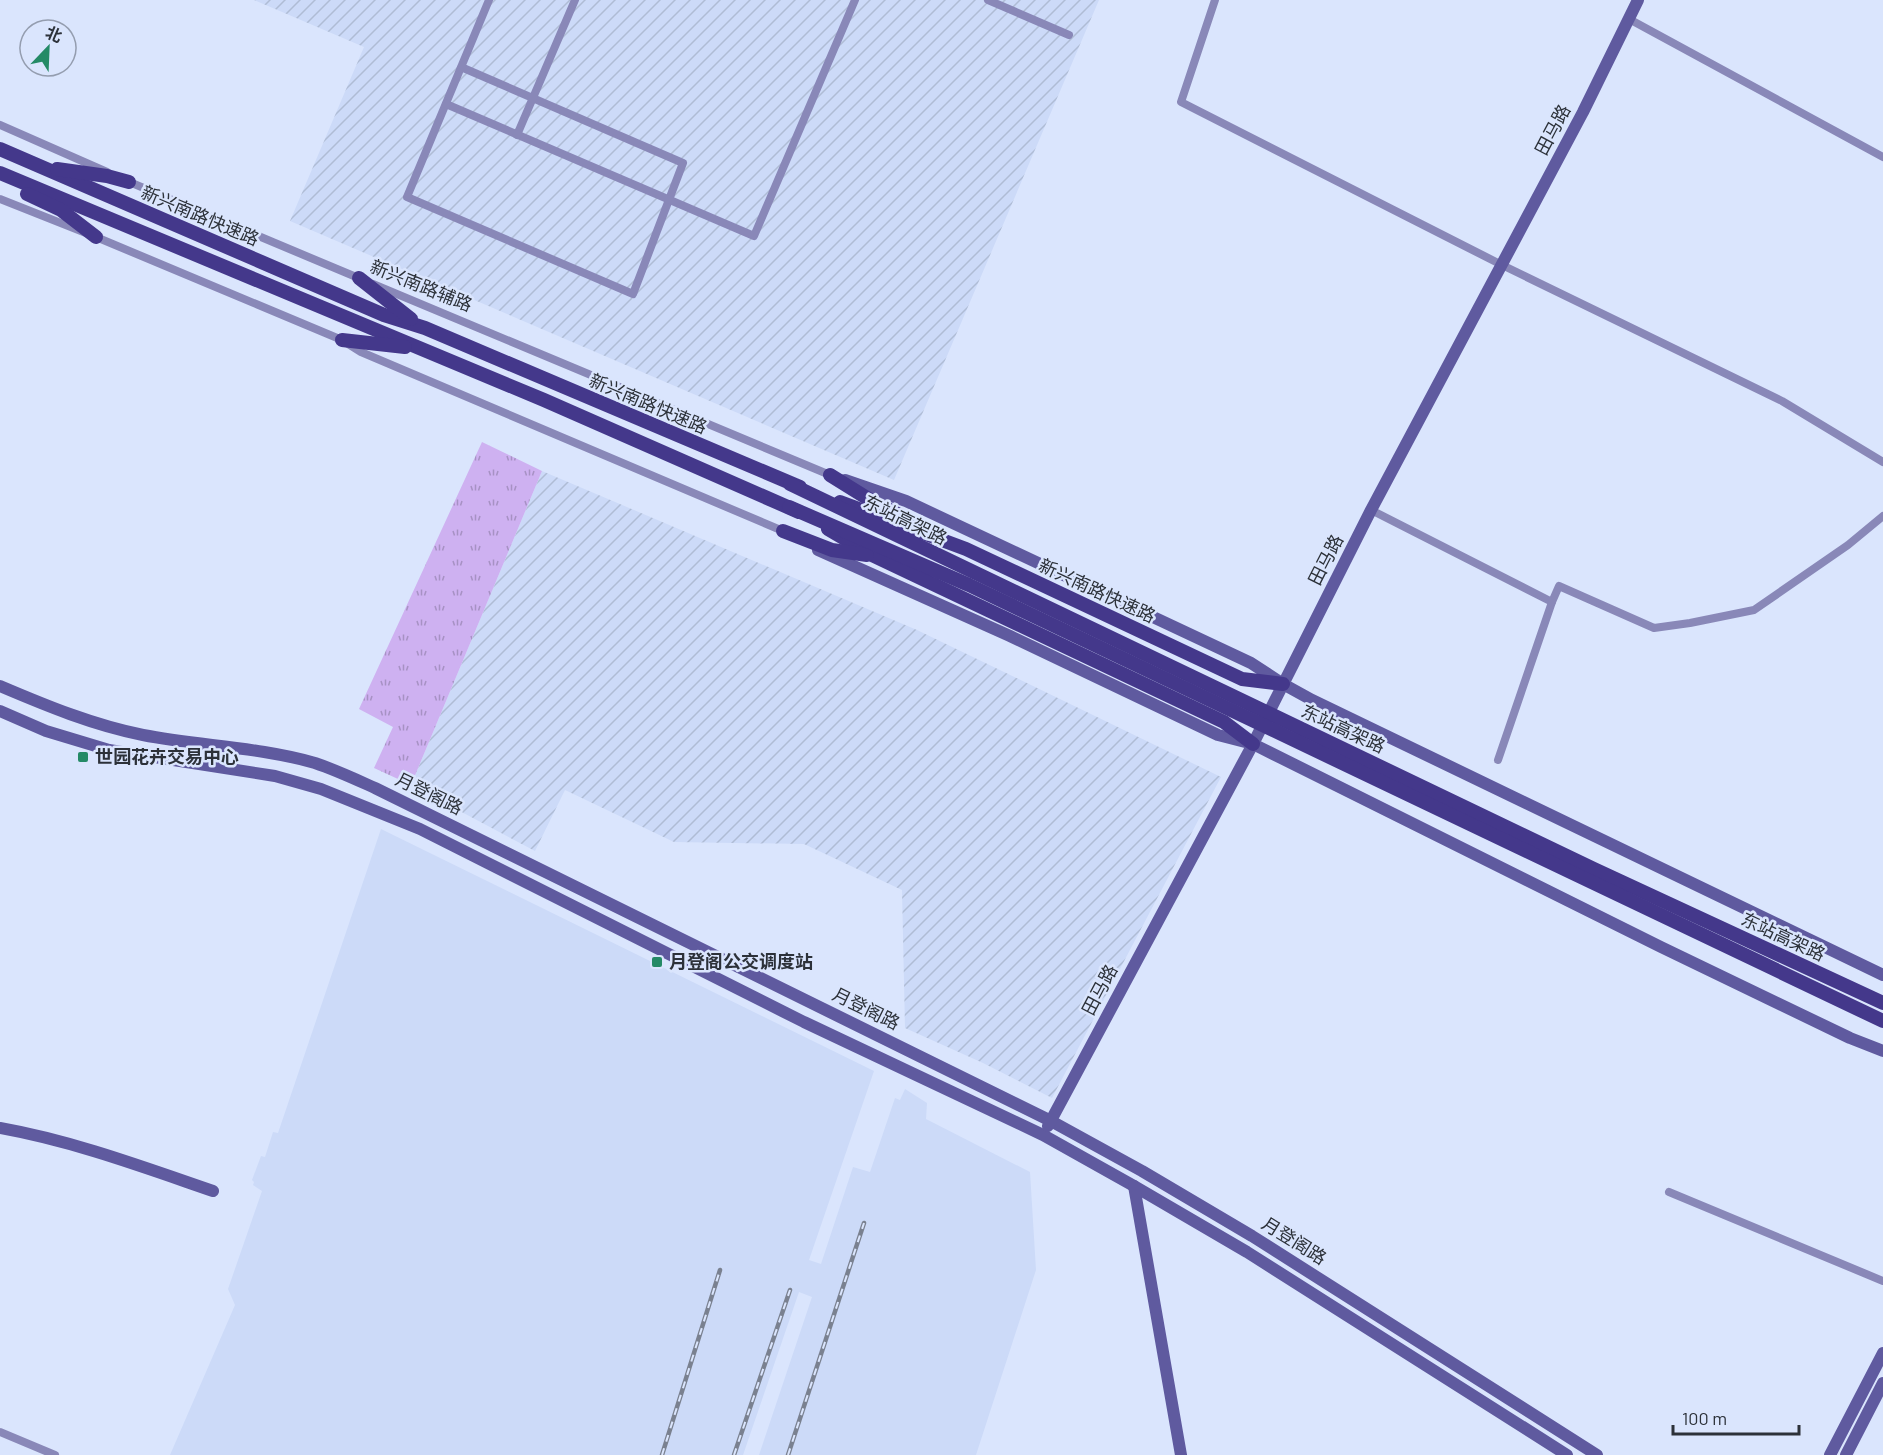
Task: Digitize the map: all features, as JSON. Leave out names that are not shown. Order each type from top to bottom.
[{"type":"main road","name":"田马路","points":[[1043,1135],[1253,744],[1371,510],[1583,112],[1638,0]]},
{"type":"main road","name":"新兴南路快速路","points":[[0,149],[384,315],[426,328],[790,484],[966,549],[1242,679],[1283,684]]},
{"type":"main road","points":[[44,168],[89,172],[129,182]]},
{"type":"main road","points":[[0,173],[42,200]]},
{"type":"main road","name":"新兴南路快速路","points":[[0,173],[421,349],[789,507],[873,556],[1224,722],[1253,744]]},
{"type":"main road","points":[[0,182],[61,210],[96,237]]},
{"type":"main road","points":[[359,279],[426,328]]},
{"type":"main road","points":[[342,340],[421,349]]},
{"type":"main road","points":[[830,475],[875,503],[966,549]]},
{"type":"main road","points":[[830,475],[906,501],[1251,663],[1312,700],[1883,975]]},
{"type":"main road","name":"东站高架路","points":[[790,484],[1583,864],[1883,1003]]},
{"type":"main road","name":"东站高架路","points":[[789,507],[969,585],[1883,1021]]},
{"type":"main road","points":[[783,531],[832,550],[873,556]]},
{"type":"main road","points":[[783,531],[836,558],[1010,636],[1218,735],[1253,744],[1650,941],[1850,1038],[1883,1051]]},
{"type":"main road","name":"月登阁路","points":[[0,686],[54,709],[142,735],[299,760],[347,775],[1051,1121],[1252,1236],[1597,1455]]},
{"type":"main road","name":"月登阁路","points":[[0,711],[46,731],[109,750],[275,776],[321,789],[420,830],[774,1007],[1043,1135],[1247,1252],[1567,1455]]},
{"type":"main road","points":[[0,1128],[26,1132],[95,1151],[213,1191]]},
{"type":"main road","points":[[1134,1186],[1181,1455]]},
{"type":"main road","points":[[1830,1455],[1883,1353]]},
{"type":"main road","points":[[1846,1455],[1883,1383]]},
{"type":"street","points":[[461,67],[683,163],[633,294],[407,197],[446,104],[461,67],[489,0]]},
{"type":"street","points":[[518,135],[575,0]]},
{"type":"street","points":[[446,104],[754,236],[855,0]]},
{"type":"street","points":[[988,0],[1069,35]]},
{"type":"street","points":[[1215,0],[1181,102],[1502,265],[1782,401],[1883,462]]},
{"type":"street","points":[[1629,19],[1883,157]]},
{"type":"street","name":"新兴南路辅路","points":[[0,125],[359,279],[830,475]]},
{"type":"street","points":[[0,199],[342,340],[361,352],[783,531]]},
{"type":"street","points":[[1371,510],[1552,602]]},
{"type":"street","points":[[1498,760],[1559,586],[1654,628],[1754,610],[1848,545],[1883,516]]},
{"type":"street","points":[[1669,1192],[1883,1281]]},
{"type":"street","points":[[0,1432],[55,1455]]},
{"type":"shaded area","points":[[254,0],[1099,0],[894,480],[290,221],[364,47]]},
{"type":"shaded area","points":[[542,471],[917,630],[1221,777],[1052,1098],[983,1063],[905,1028],[902,890],[804,844],[674,842],[565,790],[535,851],[411,785]]},
{"type":"shaded area","points":[[381,829],[874,1071],[809,1260],[821,1264],[853,1167],[870,1172],[895,1098],[900,1100],[905,1089],[927,1103],[926,1119],[1030,1172],[1036,1270],[976,1455],[759,1455],[812,1297],[799,1292],[743,1455],[170,1455],[235,1305],[228,1289],[262,1191],[253,1185],[252,1180],[261,1156],[265,1157],[273,1132],[278,1133]]},
{"type":"green space","points":[[482,442],[542,471],[411,785],[374,768],[393,727],[359,709]]},
{"type":"railway","points":[[788,1455],[864,1223]]},
{"type":"railway","points":[[662,1455],[720,1270]]},
{"type":"railway","points":[[734,1455],[790,1290]]},
{"type":"place","name":"世园花卉交易中心","points":[[83,757]]},
{"type":"place","name":"月登阁公交调度站","points":[[657,962]]}]
